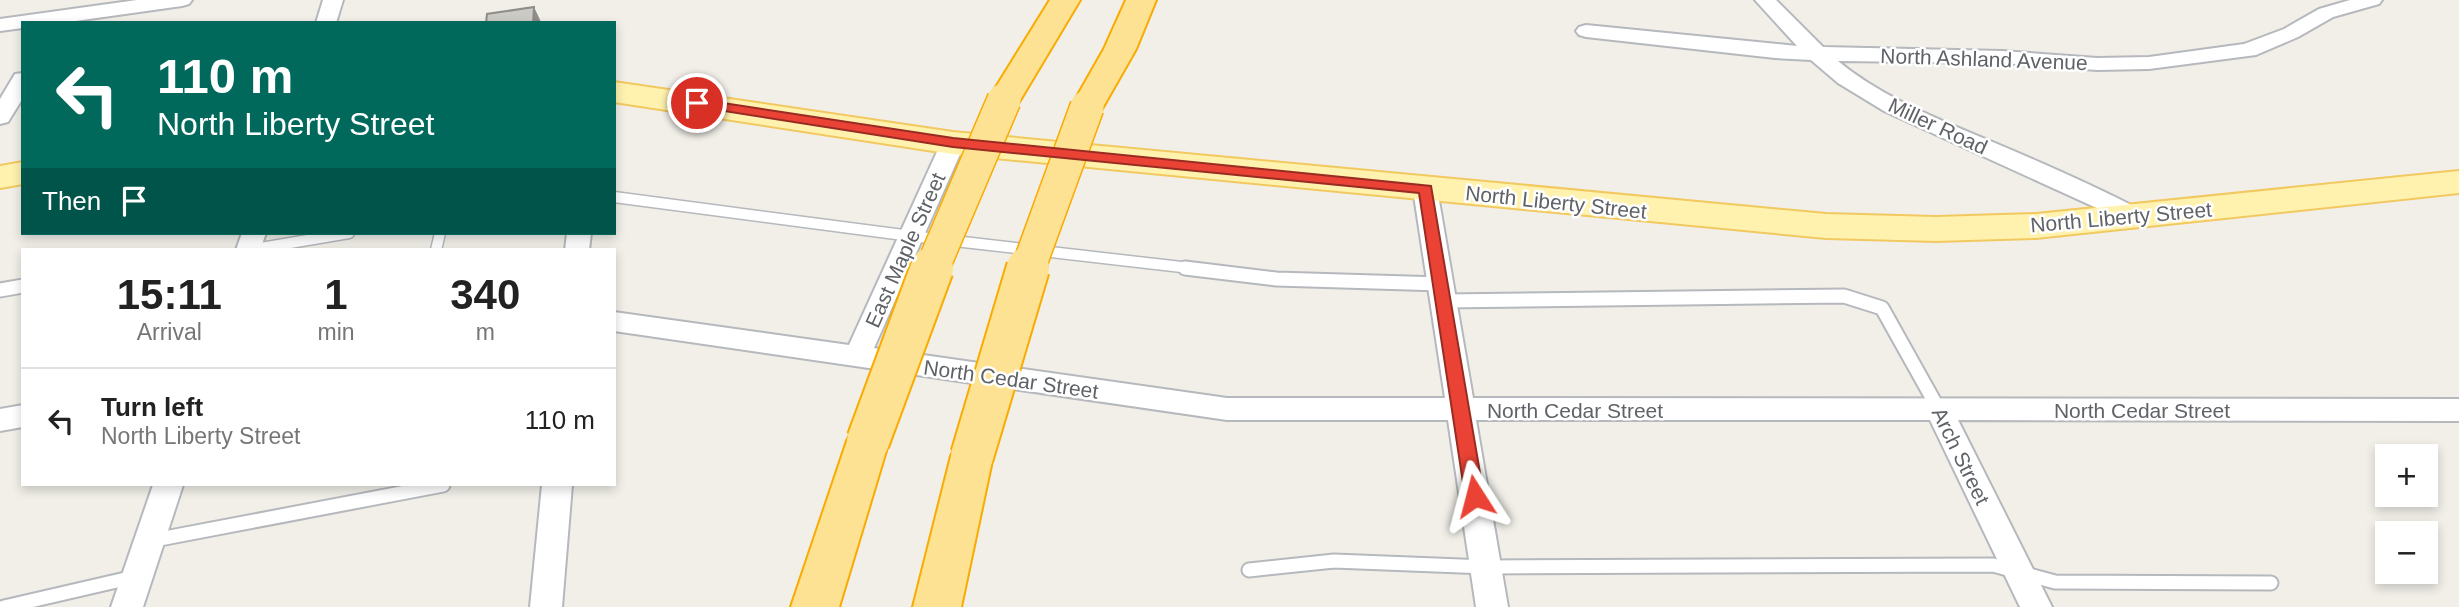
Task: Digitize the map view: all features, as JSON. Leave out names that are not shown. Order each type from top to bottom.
[{"type":"highway","points":[[815,607],[868,441],[942,244],[1004,100],[1065,0]]},
{"type":"highway","points":[[937,607],[972,456],[1033,251],[1087,107],[1120,48],[1141,0]]},
{"type":"main road","name":"North Liberty Street","points":[[616,92],[953,143],[1761,222],[1886,229],[1986,229],[2134,217],[2459,182]]},
{"type":"main road","points":[[0,177],[21,173]]},
{"type":"street","points":[[0,24],[62,13],[182,0]]},
{"type":"street","points":[[327,21],[333,0]]},
{"type":"street","name":"Miller Road","points":[[1765,0],[1846,78],[1906,113],[2074,186],[2134,217]]},
{"type":"street","name":"North Ashland Avenue","points":[[1586,31],[1723,47],[1919,57],[2002,57],[2097,64],[2201,58],[2248,50],[2291,33],[2326,13],[2372,0]]},
{"type":"street","points":[[0,117],[20,87]]},
{"type":"street","name":"East Maple Street","points":[[857,357],[953,143]]},
{"type":"street","points":[[1425,189],[1492,607]]},
{"type":"street","name":"North Cedar Street","points":[[616,321],[1227,409],[2459,410]]},
{"type":"street","name":"Arch Street","points":[[1938,410],[2036,607]]},
{"type":"street","points":[[0,420],[21,416]]},
{"type":"street","points":[[127,607],[168,486]]},
{"type":"street","points":[[546,607],[557,486]]},
{"type":"lane","points":[[616,197],[911,236],[1276,279],[1442,292]]},
{"type":"lane","points":[[260,248],[337,235]]},
{"type":"lane","points":[[0,290],[21,286]]},
{"type":"lane","name":"Arch Street","points":[[1442,292],[1844,296],[1882,308],[1938,410]]},
{"type":"lane","points":[[149,541],[438,486]]},
{"type":"lane","points":[[1249,570],[1334,561],[1486,567],[1993,565],[2055,582],[2271,583]]},
{"type":"lane","points":[[4,607],[137,576]]},
{"type":"building","points":[[534,7],[533,21],[486,21],[487,14]]},
{"type":"route","points":[[697,103],[953,143],[1425,189],[1475,496]]}]
